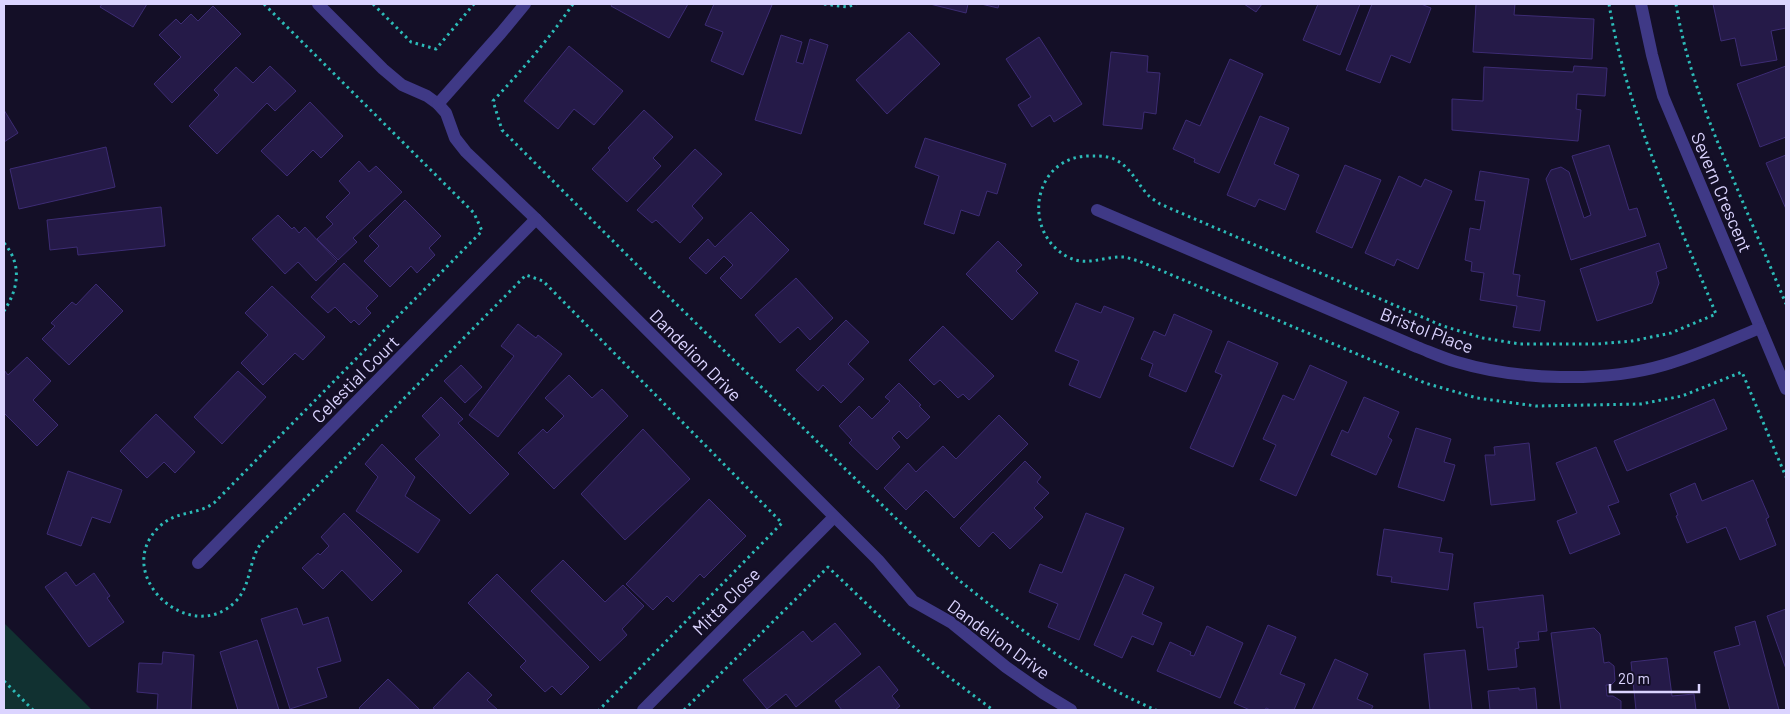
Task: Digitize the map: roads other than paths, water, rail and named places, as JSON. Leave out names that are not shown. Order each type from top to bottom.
[{"type":"street","name":"Dandelion Drive","points":[[318,4],[383,69],[402,84],[438,104],[446,113],[455,138],[466,152],[536,219],[878,560],[913,601],[952,623],[1006,667],[1043,694],[1071,710]]},
{"type":"street","points":[[438,104],[501,34],[525,4]]},
{"type":"street","name":"Severn Crescent","points":[[1642,4],[1652,55],[1663,96],[1786,389]]},
{"type":"street","name":"Bristol Place","points":[[1097,210],[1417,347],[1456,362],[1495,371],[1570,377],[1603,376],[1633,372],[1664,365],[1760,328]]},
{"type":"street","name":"Celestial Court","points":[[198,563],[536,219]]},
{"type":"street","name":"Mitta Close","points":[[643,710],[834,517]]}]
